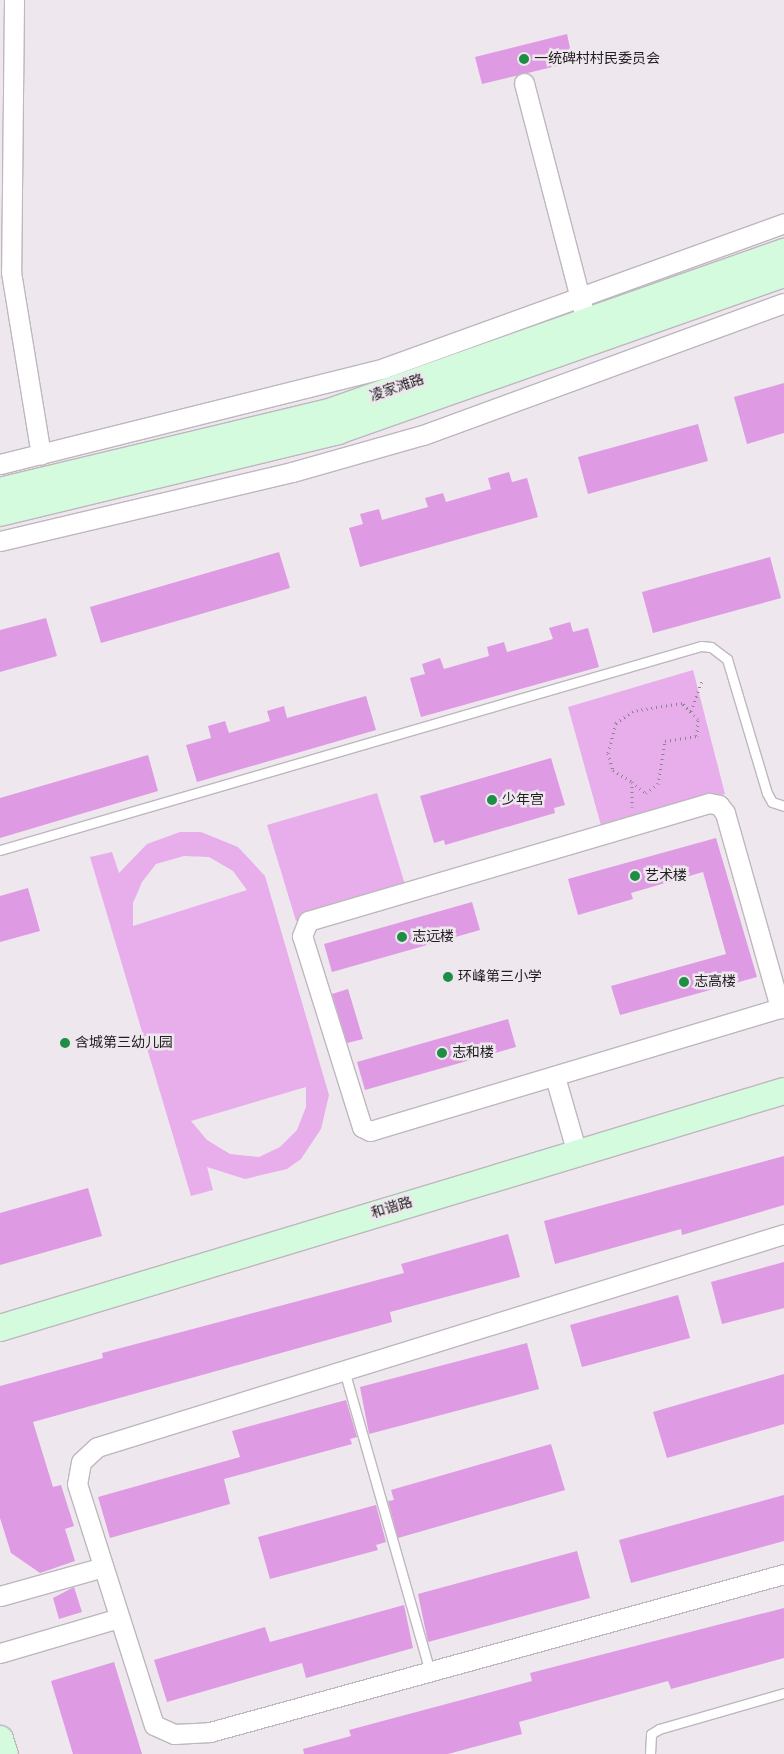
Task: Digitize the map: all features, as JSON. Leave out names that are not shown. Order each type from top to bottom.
[{"type":"main road","name":"凌家滩路","points":[[0,491],[332,411],[583,310],[784,252]]},
{"type":"main road","name":"凌家滩路","points":[[0,513],[338,431],[784,274]]},
{"type":"main road","name":"和谐路","points":[[0,1328],[784,1091]]},
{"type":"main road","points":[[0,1739],[5,1754]]},
{"type":"street","points":[[14,0],[11,272],[40,455]]},
{"type":"street","points":[[524,83],[583,310]]},
{"type":"street","points":[[0,464],[384,368],[583,310],[784,223]]},
{"type":"street","points":[[0,540],[292,472],[423,435],[784,303]]},
{"type":"street","points":[[709,803],[719,805],[725,813],[780,1008],[370,1131],[362,1127],[303,928],[308,921],[636,824],[709,803]]},
{"type":"street","points":[[555,1077],[577,1153]]},
{"type":"street","points":[[784,1234],[97,1447],[81,1462],[77,1484],[154,1725],[174,1734],[210,1732],[784,1574]]},
{"type":"street","points":[[0,1596],[103,1567]]},
{"type":"street","points":[[0,1653],[119,1618]]},
{"type":"lane","points":[[0,850],[701,646],[711,647],[727,659],[767,793],[772,802],[784,806]]},
{"type":"lane","points":[[344,1370],[430,1672]]},
{"type":"lane","points":[[650,1754],[651,1734],[659,1729],[784,1692]]},
{"type":"path","points":[[690,711],[702,681]]},
{"type":"path","points":[[675,702],[690,711],[698,720],[697,736],[665,741],[654,791],[646,793],[632,782],[613,770],[608,753],[616,722],[633,711],[649,712],[675,702]]},
{"type":"path","points":[[632,782],[630,798],[636,824]]},
{"type":"shaded area","points":[[693,670],[725,794],[602,829],[568,707]]},
{"type":"shaded area","points":[[377,793],[406,888],[296,921],[267,825]]},
{"type":"shaded area","points":[[180,832],[201,832],[238,847],[265,876],[329,1095],[321,1129],[301,1159],[287,1169],[245,1179],[207,1167],[213,1190],[191,1196],[90,857],[112,852],[119,873],[147,844]],"holes":[[[184,856],[209,857],[233,871],[247,890],[133,926],[133,903],[142,882],[156,864]],[[306,1087],[306,1107],[297,1130],[280,1147],[259,1157],[230,1154],[207,1140],[191,1121]]]},
{"type":"building","name":"一统碑村村民委员会","points":[[567,34],[573,62],[482,84],[475,57]]},
{"type":"building","points":[[784,383],[784,433],[747,444],[734,397]]},
{"type":"building","points":[[698,424],[708,461],[588,494],[578,457]]},
{"type":"building","points":[[509,472],[512,482],[527,478],[538,517],[360,567],[349,528],[363,524],[360,514],[379,509],[382,520],[428,507],[425,498],[443,493],[446,502],[491,489],[488,478]]},
{"type":"building","points":[[279,552],[290,588],[101,643],[90,607]]},
{"type":"building","points":[[770,557],[781,598],[653,633],[642,592]]},
{"type":"building","points":[[46,618],[57,656],[0,672],[0,630]]},
{"type":"building","points":[[570,622],[573,632],[588,628],[599,667],[421,717],[410,678],[425,674],[422,664],[440,658],[444,669],[489,656],[487,647],[504,642],[507,652],[553,639],[549,628]]},
{"type":"building","points":[[366,696],[376,730],[197,782],[186,745],[211,738],[208,726],[225,721],[229,733],[270,721],[267,711],[284,706],[287,718]]},
{"type":"building","points":[[148,755],[158,791],[0,838],[0,798]]},
{"type":"building","name":"少年宫","points":[[551,758],[565,805],[554,808],[555,813],[445,845],[444,840],[434,843],[420,796]]},
{"type":"building","points":[[716,838],[757,977],[620,1015],[611,986],[726,954],[703,872],[631,893],[633,899],[578,915],[568,879]]},
{"type":"building","points":[[28,888],[40,931],[0,942],[0,896]]},
{"type":"building","name":"志远楼","points":[[472,902],[480,930],[332,972],[324,944]]},
{"type":"building","points":[[348,989],[363,1039],[347,1043],[332,994]]},
{"type":"building","name":"志和楼","points":[[508,1019],[516,1047],[365,1090],[357,1062]]},
{"type":"building","points":[[784,1156],[784,1205],[682,1235],[681,1229],[555,1264],[544,1221]]},
{"type":"building","points":[[88,1188],[102,1236],[0,1265],[0,1213]]},
{"type":"building","points":[[508,1234],[520,1277],[390,1312],[392,1322],[33,1422],[53,1487],[61,1485],[74,1526],[65,1529],[75,1561],[40,1573],[11,1553],[0,1518],[0,1386],[103,1358],[102,1353],[404,1273],[401,1264]]},
{"type":"building","points":[[784,1262],[784,1308],[722,1324],[711,1282]]},
{"type":"building","points":[[678,1295],[690,1338],[582,1367],[570,1325]]},
{"type":"building","points":[[527,1343],[539,1389],[369,1434],[360,1387]]},
{"type":"building","points":[[784,1374],[784,1424],[667,1458],[653,1412]]},
{"type":"building","points":[[346,1400],[357,1437],[350,1439],[352,1444],[224,1479],[230,1504],[110,1538],[98,1497],[240,1457],[232,1431]]},
{"type":"building","points":[[551,1444],[565,1490],[398,1538],[388,1501],[394,1500],[391,1490]]},
{"type":"building","points":[[784,1495],[784,1541],[631,1583],[619,1540]]},
{"type":"building","points":[[376,1505],[386,1542],[376,1545],[378,1550],[270,1579],[258,1537]]},
{"type":"building","points":[[577,1551],[590,1598],[428,1642],[418,1594]]},
{"type":"building","points":[[74,1587],[82,1612],[59,1619],[53,1598]]},
{"type":"building","points":[[404,1605],[413,1648],[306,1678],[302,1663],[167,1702],[154,1660],[265,1627],[270,1642]]},
{"type":"building","points":[[784,1608],[784,1658],[671,1689],[668,1681],[519,1722],[522,1734],[448,1754],[304,1754],[303,1749],[351,1736],[349,1730],[532,1681],[530,1673]]},
{"type":"building","points":[[114,1662],[142,1754],[73,1754],[51,1681]]},
{"type":"place","name":"一统碑村村民委员会","points":[[524,59]]},
{"type":"place","name":"少年宫","points":[[492,800]]},
{"type":"place","name":"艺术楼","points":[[635,876]]},
{"type":"place","name":"志远楼","points":[[402,937]]},
{"type":"place","name":"环峰第三小学","points":[[448,977]]},
{"type":"place","name":"志高楼","points":[[684,982]]},
{"type":"place","name":"含城第三幼儿园","points":[[65,1043]]},
{"type":"place","name":"志和楼","points":[[442,1053]]}]
